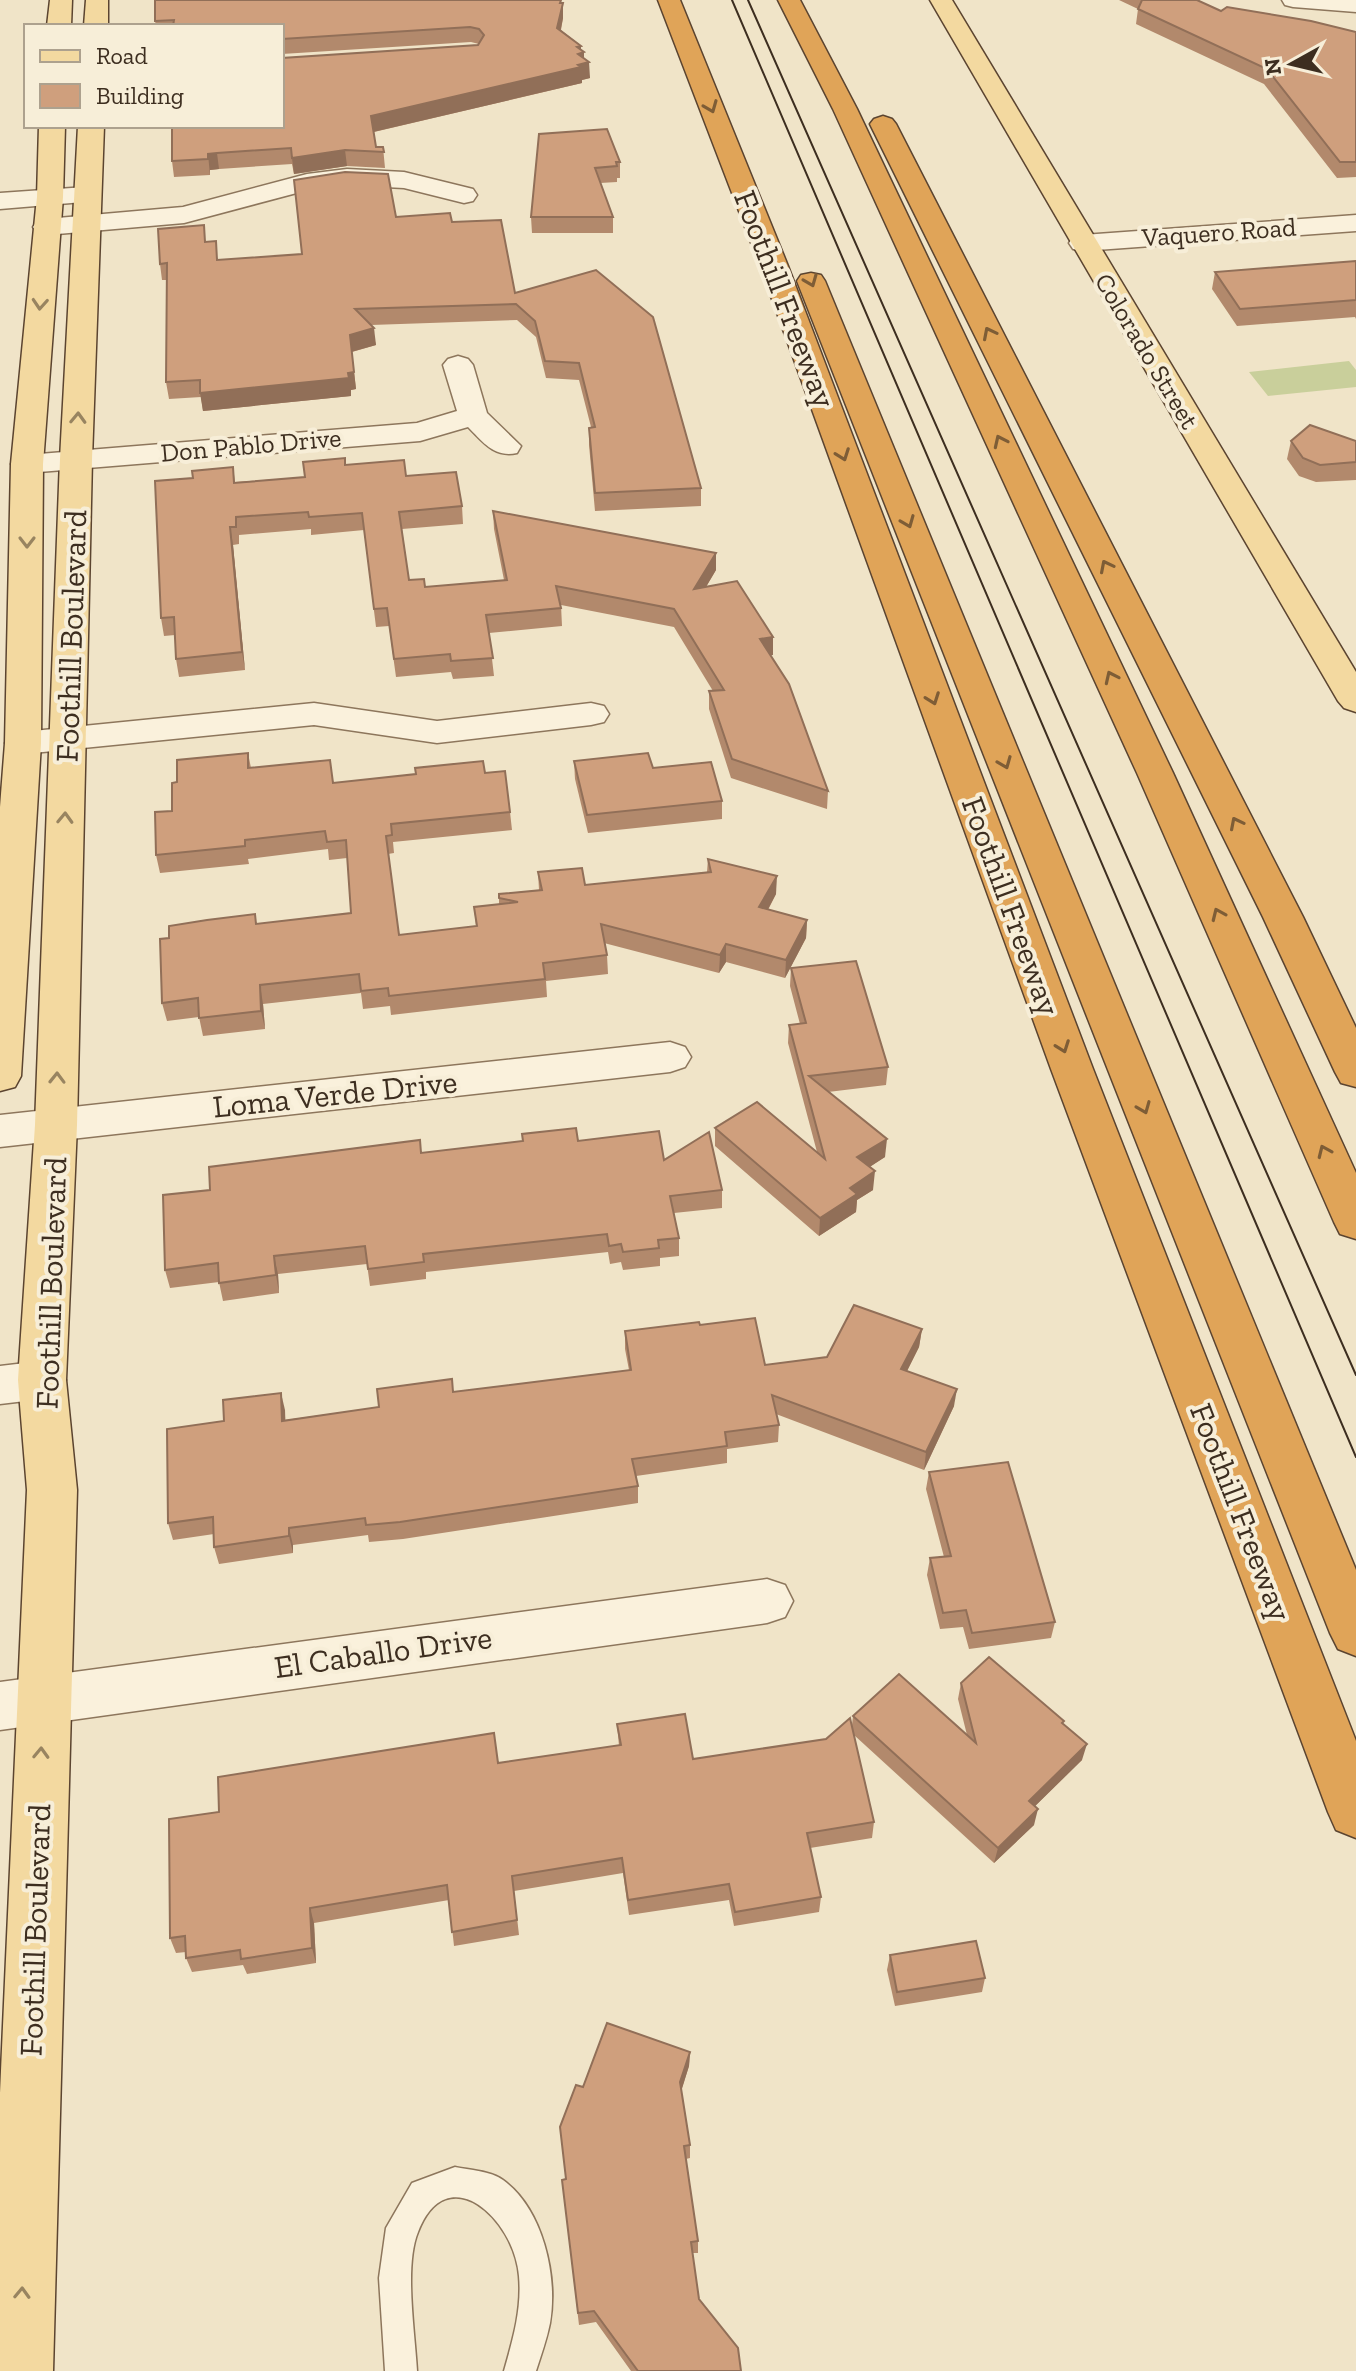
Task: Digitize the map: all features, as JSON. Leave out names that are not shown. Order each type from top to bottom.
[{"type":"highway","points":[[649,0],[675,17]]},
{"type":"highway","points":[[699,0],[1356,1633]]},
{"type":"highway","points":[[789,0],[845,109],[1149,759],[1356,1222]]},
{"type":"highway","points":[[821,0],[1283,917],[1356,1072]]},
{"type":"highway","name":"Foothill Freeway","points":[[675,17],[774,266],[1072,1069],[1356,1812]]},
{"type":"highway","points":[[1283,917],[1356,1052]]},
{"type":"main road","points":[[59,24],[61,0]]},
{"type":"main road","points":[[96,24],[97,0]]},
{"type":"main road","name":"Colorado Street","points":[[941,0],[1356,701]]},
{"type":"main road","name":"Foothill Boulevard","points":[[0,1076],[23,743],[27,464],[52,128]]},
{"type":"main road","name":"Foothill Boulevard","points":[[20,2371],[21,1703],[52,1490],[21,1382],[56,1125],[76,459],[91,128]]},
{"type":"street","points":[[1293,0],[1356,5]]},
{"type":"street","points":[[0,201],[48,212],[86,210],[184,215],[307,182],[347,177],[404,180],[464,195]]},
{"type":"street","name":"Vaquero Road","points":[[1083,243],[1356,223]]},
{"type":"street","points":[[458,365],[473,416],[506,446]]},
{"type":"street","name":"Don Pablo Drive","points":[[27,464],[420,432],[473,416]]},
{"type":"street","points":[[23,743],[314,714],[437,732],[591,714]]},
{"type":"street","name":"Loma Verde Drive","points":[[0,1131],[670,1057]]},
{"type":"street","name":"El Caballo Drive","points":[[21,1703],[767,1601]]},
{"type":"lane","points":[[401,2371],[395,2278],[402,2228],[423,2194],[455,2182],[492,2191],[521,2224],[535,2274],[534,2321],[520,2371]]},
{"type":"green space","points":[[1349,361],[1356,370],[1356,387],[1268,396],[1249,372]]},
{"type":"building","points":[[155,0],[561,0],[560,3],[563,3],[557,28],[581,46],[577,47],[584,52],[578,54],[589,62],[578,65],[581,67],[371,116],[376,147],[383,147],[384,152],[345,150],[292,158],[291,148],[217,153],[208,154],[208,159],[172,161],[172,128],[284,128],[284,58],[478,45],[484,35],[479,29],[470,27],[284,39],[284,24],[173,24],[174,20],[155,21]]},
{"type":"building","points":[[1142,0],[1197,0],[1221,11],[1227,7],[1356,32],[1356,162],[1340,162],[1267,69],[1138,9]]},
{"type":"building","points":[[607,129],[620,162],[616,162],[617,166],[595,168],[613,217],[531,217],[539,134]]},
{"type":"building","points":[[345,172],[388,174],[396,217],[450,213],[452,222],[501,220],[515,293],[596,270],[653,317],[701,488],[595,493],[589,428],[595,427],[579,363],[545,361],[535,321],[516,304],[355,309],[374,328],[350,335],[354,372],[348,373],[349,378],[200,393],[200,380],[166,382],[167,263],[160,264],[158,229],[204,225],[205,242],[216,241],[217,260],[302,254],[294,180]]},
{"type":"building","points":[[1356,261],[1356,300],[1240,309],[1215,272]]},
{"type":"building","points":[[1310,425],[1356,441],[1356,462],[1320,465],[1303,458],[1291,441]]},
{"type":"building","points":[[345,458],[345,465],[404,460],[406,476],[456,472],[462,506],[399,512],[409,580],[424,579],[425,587],[507,580],[493,511],[716,553],[694,589],[737,581],[773,637],[760,639],[789,684],[828,791],[732,759],[709,691],[724,690],[674,609],[556,586],[561,608],[486,615],[493,658],[451,661],[450,654],[394,659],[387,608],[374,609],[362,513],[309,517],[308,512],[236,517],[236,527],[230,527],[242,652],[176,659],[174,617],[161,618],[155,481],[193,478],[192,471],[233,467],[234,483],[305,477],[303,462]]},
{"type":"building","points":[[248,753],[248,768],[330,760],[333,783],[416,774],[415,768],[483,761],[485,773],[505,771],[510,812],[391,824],[392,835],[386,836],[399,935],[477,926],[474,907],[518,902],[499,898],[499,894],[542,890],[538,872],[582,868],[585,885],[711,872],[708,859],[777,876],[759,907],[807,920],[786,960],[726,944],[720,955],[601,924],[607,955],[543,963],[545,979],[389,996],[388,988],[361,991],[359,974],[260,985],[261,1011],[199,1018],[198,998],[162,1003],[160,939],[169,938],[169,926],[255,914],[256,924],[351,913],[346,840],[327,842],[325,831],[245,840],[245,846],[156,855],[155,812],[172,811],[172,783],[177,782],[177,760]]},
{"type":"building","points":[[648,753],[653,768],[711,762],[722,801],[587,815],[574,761]]},
{"type":"building","points":[[856,961],[888,1067],[809,1076],[887,1139],[857,1157],[875,1171],[850,1188],[857,1194],[820,1218],[715,1128],[757,1102],[825,1159],[789,1025],[806,1023],[791,968]]},
{"type":"building","points":[[576,1128],[578,1141],[659,1131],[664,1160],[709,1132],[722,1190],[670,1196],[679,1238],[658,1240],[659,1248],[623,1252],[621,1244],[609,1246],[607,1234],[423,1254],[424,1262],[368,1269],[365,1246],[274,1256],[276,1275],[219,1283],[218,1263],[165,1270],[163,1195],[210,1190],[209,1167],[420,1140],[421,1153],[523,1141],[522,1134]]},
{"type":"building","points":[[854,1305],[922,1329],[901,1369],[957,1389],[926,1452],[772,1395],[779,1425],[725,1432],[727,1446],[632,1459],[638,1486],[400,1522],[366,1525],[365,1518],[289,1528],[289,1536],[214,1547],[213,1517],[168,1523],[167,1429],[224,1421],[223,1400],[281,1393],[282,1421],[379,1407],[377,1389],[452,1379],[453,1392],[631,1370],[625,1331],[755,1318],[765,1365],[827,1357]]},
{"type":"building","points":[[1008,1462],[1055,1622],[972,1633],[966,1610],[943,1613],[930,1558],[951,1556],[929,1472]]},
{"type":"building","points":[[989,1657],[1087,1744],[1029,1801],[1038,1809],[998,1848],[853,1716],[899,1674],[976,1743],[961,1683]]},
{"type":"building","points":[[685,1714],[693,1759],[826,1739],[850,1718],[874,1822],[807,1833],[821,1897],[735,1912],[729,1884],[628,1900],[622,1858],[512,1876],[517,1920],[452,1932],[447,1885],[310,1908],[312,1948],[241,1959],[240,1950],[186,1958],[185,1936],[170,1938],[169,1819],[219,1812],[218,1777],[494,1733],[498,1763],[621,1745],[617,1724]]},
{"type":"building","points":[[976,1941],[985,1978],[897,1992],[890,1955]]},
{"type":"building","points":[[607,2023],[690,2052],[680,2082],[690,2145],[684,2146],[698,2241],[691,2242],[699,2299],[738,2348],[741,2371],[638,2371],[594,2311],[578,2313],[562,2180],[566,2179],[560,2127],[576,2085],[583,2087]]},
{"type":"tram line","points":[[732,0],[1356,1457]]},
{"type":"tram line","points":[[748,0],[1356,1375]]}]
